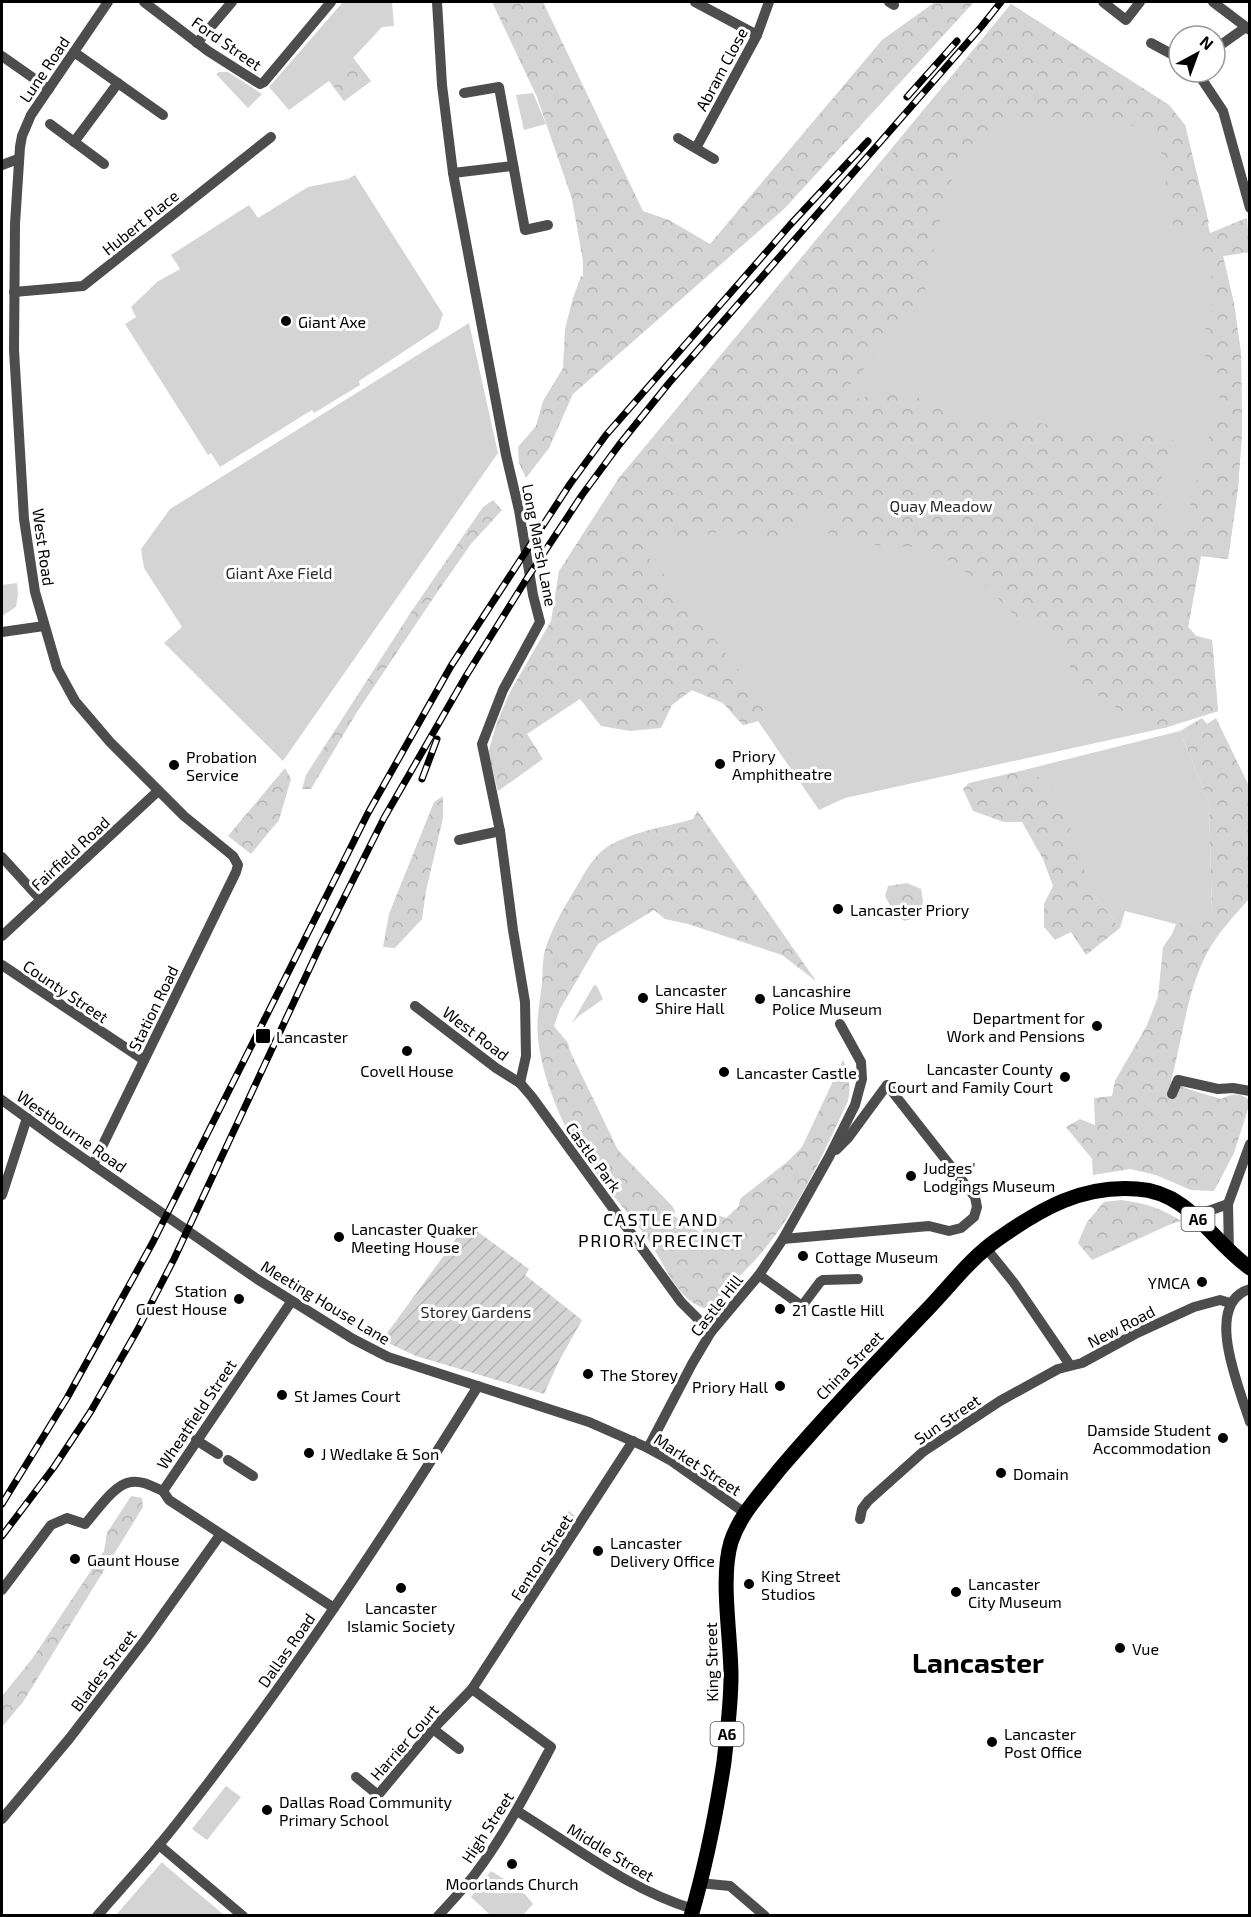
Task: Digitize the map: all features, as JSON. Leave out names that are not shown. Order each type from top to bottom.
[{"type":"main road","name":"A6","points":[[987,1248],[1055,1204],[1087,1192],[1139,1189],[1161,1193],[1192,1213],[1208,1227],[1229,1252],[1250,1268]]},
{"type":"main road","name":"China Street","points":[[745,1513],[816,1426],[987,1248]]},
{"type":"main road","name":"King Street","points":[[699,1883],[715,1823],[730,1707],[727,1567],[729,1549],[735,1531],[745,1513]]},
{"type":"main road","name":"A6","points":[[692,1912],[699,1883]]},
{"type":"street","name":"Lune Road","points":[[18,159],[22,136],[31,115],[108,2]]},
{"type":"street","name":"Ford Street","points":[[144,2],[197,43],[260,84],[331,2]]},
{"type":"street","points":[[197,43],[232,2]]},
{"type":"street","name":"Long Marsh Lane","points":[[437,2],[442,85],[453,173],[540,622],[503,690],[482,744],[500,831],[525,1002],[526,1056],[520,1083]]},
{"type":"street","points":[[695,2],[757,35]]},
{"type":"street","name":"Abram Close","points":[[696,148],[757,35],[769,2]]},
{"type":"street","points":[[1103,2],[1126,20],[1140,2]]},
{"type":"street","points":[[1213,2],[1248,28],[1227,41]]},
{"type":"street","points":[[1151,43],[1167,52]]},
{"type":"street","points":[[74,52],[163,115]]},
{"type":"street","points":[[2,56],[49,89]]},
{"type":"street","points":[[74,142],[118,83]]},
{"type":"street","points":[[1205,84],[1223,111],[1250,208]]},
{"type":"street","points":[[464,93],[499,87],[525,230],[548,225]]},
{"type":"street","points":[[50,124],[104,164]]},
{"type":"street","name":"Hubert Place","points":[[14,292],[83,286],[271,137]]},
{"type":"street","points":[[678,138],[714,159]]},
{"type":"street","points":[[2,165],[18,159]]},
{"type":"street","name":"West Road","points":[[18,159],[14,359],[26,536],[35,592],[57,668],[75,701],[110,742],[184,816],[233,856],[238,865]]},
{"type":"street","points":[[453,173],[512,166]]},
{"type":"street","points":[[2,304],[14,303]]},
{"type":"street","points":[[2,632],[44,626]]},
{"type":"street","name":"Fairfield Road","points":[[2,936],[158,791]]},
{"type":"street","points":[[459,840],[500,831]]},
{"type":"street","points":[[2,857],[41,900]]},
{"type":"street","name":"Station Road","points":[[93,1165],[238,865]]},
{"type":"street","name":"County Street","points":[[2,965],[144,1060]]},
{"type":"street","name":"West Road","points":[[415,1006],[496,1068],[520,1083]]},
{"type":"street","points":[[829,1157],[860,1094],[862,1079],[861,1062],[840,1024]]},
{"type":"street","points":[[1172,1094],[1178,1080],[1218,1089],[1233,1088],[1250,1091]]},
{"type":"street","name":"Castle Park","points":[[520,1083],[681,1302],[711,1332]]},
{"type":"street","points":[[783,1239],[930,1226],[950,1231],[961,1228],[974,1217],[977,1207],[975,1197],[887,1085],[848,1138],[829,1157]]},
{"type":"street","name":"Westbourne Road","points":[[2,1100],[125,1186]]},
{"type":"street","points":[[2,1195],[27,1118]]},
{"type":"street","points":[[1229,1252],[1228,1204],[1250,1144]]},
{"type":"street","name":"Castle Hill","points":[[648,1448],[711,1332],[759,1275],[783,1239],[829,1157]]},
{"type":"street","name":"Meeting House Lane","points":[[125,1186],[291,1302],[388,1357],[554,1409],[633,1441]]},
{"type":"street","points":[[1192,1213],[1203,1213],[1228,1204]]},
{"type":"street","points":[[987,1248],[1070,1365]]},
{"type":"street","points":[[759,1275],[802,1306],[820,1281],[858,1279]]},
{"type":"street","points":[[1250,1289],[1237,1295],[1230,1303],[1225,1320],[1226,1340],[1250,1422]]},
{"type":"street","name":"New Road","points":[[1070,1365],[1082,1363],[1135,1334],[1194,1307],[1220,1300],[1230,1303]]},
{"type":"street","name":"Wheatfield Street","points":[[291,1302],[163,1491],[169,1500],[334,1608]]},
{"type":"street","name":"Sun Street","points":[[860,1519],[862,1509],[868,1501],[924,1451],[1000,1401],[1058,1369],[1070,1365]]},
{"type":"street","name":"Dallas Road","points":[[97,1916],[159,1845],[251,1726],[406,1502],[478,1386]]},
{"type":"street","points":[[196,1440],[253,1476]]},
{"type":"street","name":"Market Street","points":[[633,1441],[685,1469],[745,1513]]},
{"type":"street","name":"Fenton Street","points":[[472,1689],[633,1441]]},
{"type":"street","points":[[2,1590],[51,1525],[67,1518],[85,1524],[120,1486],[131,1482],[144,1483],[163,1491]]},
{"type":"street","name":"Blades Street","points":[[2,1819],[69,1739],[145,1640],[220,1534]]},
{"type":"street","name":"Harrier Court","points":[[356,1777],[378,1795],[433,1729],[472,1689]]},
{"type":"street","name":"High Street","points":[[438,1916],[474,1875],[517,1811],[552,1747],[472,1689]]},
{"type":"street","points":[[433,1729],[459,1749]]},
{"type":"street","name":"Middle Street","points":[[517,1811],[645,1891],[692,1912]]},
{"type":"street","points":[[159,1845],[243,1916]]},
{"type":"street","points":[[699,1883],[730,1886],[765,1916]]},
{"type":"green space","points":[[343,2],[392,2],[394,26],[382,27],[353,58],[371,81],[344,101],[329,81],[289,110],[269,87]]},
{"type":"green space","points":[[492,2],[543,2],[643,211],[669,220],[710,244],[882,40],[935,2],[974,2],[784,209],[573,394],[549,448],[526,478],[519,463],[518,447],[536,426],[543,401],[563,368],[565,329],[573,298],[581,276],[583,277],[583,261],[572,199],[537,97]]},
{"type":"green space","name":"Quay Meadow","points":[[1011,4],[1169,105],[1185,125],[1210,233],[1247,218],[1249,252],[1223,256],[1234,304],[1241,353],[1242,432],[1238,488],[1228,559],[1201,556],[1188,627],[1196,636],[1212,640],[1218,711],[1164,728],[845,798],[819,810],[758,721],[743,725],[723,703],[692,690],[563,566],[619,478]]},
{"type":"green space","points":[[1011,4],[1169,105],[1185,125],[1209,223],[1179,232],[1169,219],[1164,160],[1154,134],[1135,126],[1061,123],[1011,125],[963,151],[945,197],[924,295],[834,405],[887,391],[914,396],[964,417],[1023,420],[1085,432],[1160,429],[1175,442],[1165,463],[1158,493],[1168,525],[1186,521],[1223,384],[1200,349],[1216,291],[1202,248],[1203,236],[1247,218],[1249,252],[1223,256],[1234,304],[1241,353],[1242,432],[1238,488],[1228,559],[1201,556],[1188,627],[1196,636],[1212,640],[1218,711],[1164,728],[1128,715],[1079,683],[1052,635],[1017,618],[986,586],[930,548],[874,545],[829,534],[814,503],[784,538],[718,532],[674,543],[647,543],[645,553],[686,599],[760,697],[765,719],[743,725],[723,703],[692,690],[672,705],[661,728],[630,731],[601,726],[580,699],[527,734],[543,759],[498,791],[488,753],[497,722],[510,692],[551,621],[559,571],[619,478],[881,168]]},
{"type":"green space","points":[[353,58],[371,81],[344,101],[330,81]]},
{"type":"green space","points":[[228,72],[262,94],[248,108],[216,74]]},
{"type":"green space","points":[[533,93],[546,124],[524,130],[516,95]]},
{"type":"green space","name":"Giant Axe","points":[[355,175],[443,314],[438,329],[359,381],[360,385],[314,413],[312,410],[220,467],[211,453],[208,455],[125,324],[136,317],[131,307],[157,282],[180,269],[171,255],[249,205],[258,218],[308,187],[348,179]]},
{"type":"green space","name":"Giant Axe Field","points":[[469,323],[498,453],[283,761],[164,643],[182,627],[144,568],[141,549],[170,509]]},
{"type":"green space","points":[[493,500],[502,510],[471,544],[436,594],[357,712],[311,789],[302,789],[306,775],[411,612],[483,507]]},
{"type":"green space","points":[[17,583],[16,607],[2,616],[2,585]]},
{"type":"green space","points":[[1202,718],[1207,724],[1216,718],[1249,786],[1249,899],[1218,935],[1204,959],[1189,1004],[1171,1081],[1221,1099],[1234,1094],[1248,1099],[1249,1106],[1234,1153],[1214,1191],[1191,1190],[1156,1175],[1130,1169],[1093,1175],[1092,1159],[1066,1127],[1080,1119],[1095,1125],[1094,1098],[1112,1096],[1115,1081],[1147,1025],[1158,997],[1163,947],[1176,924],[1212,913],[1209,803],[1180,731]]},
{"type":"green space","points":[[1180,731],[1209,803],[1212,914],[1176,924],[1125,911],[1120,928],[1095,896],[1024,770]]},
{"type":"green space","points":[[285,768],[291,779],[279,820],[251,854],[228,836]]},
{"type":"green space","points":[[1024,770],[1047,781],[1068,821],[1079,858],[1095,896],[1120,928],[1086,955],[1071,932],[1055,940],[1044,927],[1044,904],[1053,886],[1043,859],[1022,822],[1004,822],[973,811],[963,789],[969,783]]},
{"type":"green space","points":[[443,796],[443,818],[422,919],[395,948],[383,947],[389,914],[434,802]]},
{"type":"green space","points":[[697,810],[816,981],[782,955],[688,924],[665,919],[654,910],[598,944],[560,1009],[554,1026],[568,1043],[618,1150],[673,1207],[674,1216],[701,1233],[713,1216],[726,1218],[739,1206],[741,1198],[787,1162],[802,1147],[843,1060],[849,1080],[848,1101],[798,1201],[766,1247],[727,1287],[726,1296],[707,1309],[696,1305],[679,1289],[647,1238],[575,1143],[557,1108],[548,1082],[541,1056],[538,1031],[546,947],[562,911],[590,864],[603,850],[624,838],[693,819]]},
{"type":"green space","points":[[907,883],[921,889],[923,901],[920,917],[904,921],[893,911],[885,896],[888,886]]},
{"type":"green space","points":[[594,985],[597,986],[603,999],[572,1023]]},
{"type":"green space","points":[[1121,1200],[1152,1207],[1181,1221],[1092,1260],[1078,1243],[1087,1222],[1104,1202]]},
{"type":"green space","name":"Storey Gardens","points":[[467,1224],[529,1269],[525,1275],[582,1320],[544,1394],[416,1356],[382,1340]]},
{"type":"green space","points":[[131,1496],[142,1498],[143,1507],[23,1702],[2,1727],[2,1696],[32,1659],[104,1551],[107,1533]]},
{"type":"green space","points":[[569,1511],[575,1516],[546,1559],[540,1554]]},
{"type":"green space","points":[[226,1786],[241,1797],[207,1840],[192,1829]]},
{"type":"green space","points":[[162,1862],[167,1867],[224,1915],[116,1915]]},
{"type":"green space","points":[[491,1871],[511,1883],[510,1886],[526,1895],[533,1904],[523,1915],[490,1915],[471,1897]]},
{"type":"railway","points":[[2,1536],[54,1467],[91,1411],[138,1329],[174,1259],[320,946],[384,818],[466,676],[524,583],[582,495],[669,383],[1001,2]]},
{"type":"railway","points":[[907,97],[957,41]]},
{"type":"railway","points":[[2,1504],[67,1398],[153,1242],[368,813],[451,666],[570,484],[606,435],[790,225],[868,141]]},
{"type":"railway","points":[[422,779],[437,739]]},
{"type":"place","name":"Giant Axe","points":[[286,321]]},
{"type":"place","name":"Priory Amphitheatre","points":[[720,764]]},
{"type":"place","name":"Probation Service","points":[[174,765]]},
{"type":"place","name":"Lancaster Priory","points":[[838,909]]},
{"type":"place","name":"Lancaster Shire Hall","points":[[643,998]]},
{"type":"place","name":"Lancashire Police Museum","points":[[760,999]]},
{"type":"place","name":"Department for Work and Pensions","points":[[1097,1026]]},
{"type":"place","name":"Lancaster","points":[[263,1036]]},
{"type":"place","name":"Covell House","points":[[407,1051]]},
{"type":"place","name":"Lancaster Castle","points":[[724,1072]]},
{"type":"place","name":"Lancaster County Court and Family Court","points":[[1065,1077]]},
{"type":"place","name":"Judges' Lodgings Museum","points":[[911,1176]]},
{"type":"place","name":"Lancaster Quaker Meeting House","points":[[339,1237]]},
{"type":"place","name":"Cottage Museum","points":[[803,1256]]},
{"type":"place","name":"YMCA","points":[[1202,1282]]},
{"type":"place","name":"Station Guest House","points":[[239,1299]]},
{"type":"place","name":"21 Castle Hill","points":[[780,1309]]},
{"type":"place","name":"The Storey","points":[[588,1374]]},
{"type":"place","name":"Priory Hall","points":[[780,1386]]},
{"type":"place","name":"St James Court","points":[[282,1395]]},
{"type":"place","name":"Damside Student Accommodation","points":[[1223,1438]]},
{"type":"place","name":"J Wedlake & Son","points":[[309,1453]]},
{"type":"place","name":"Domain","points":[[1001,1473]]},
{"type":"place","name":"Lancaster Delivery Office","points":[[598,1551]]},
{"type":"place","name":"Gaunt House","points":[[75,1559]]},
{"type":"place","name":"King Street Studios","points":[[749,1584]]},
{"type":"place","name":"Lancaster Islamic Society","points":[[401,1588]]},
{"type":"place","name":"Lancaster City Museum","points":[[956,1592]]},
{"type":"place","name":"Vue","points":[[1120,1648]]},
{"type":"place","name":"Lancaster Post Office","points":[[992,1742]]},
{"type":"place","name":"Dallas Road Community Primary School","points":[[267,1810]]},
{"type":"place","name":"Moorlands Church","points":[[512,1864]]},
{"type":"district","name":"CASTLE AND PRIORY PRECINCT","points":[[661,1229]]},
{"type":"district","name":"Lancaster","points":[[978,1662]]}]
